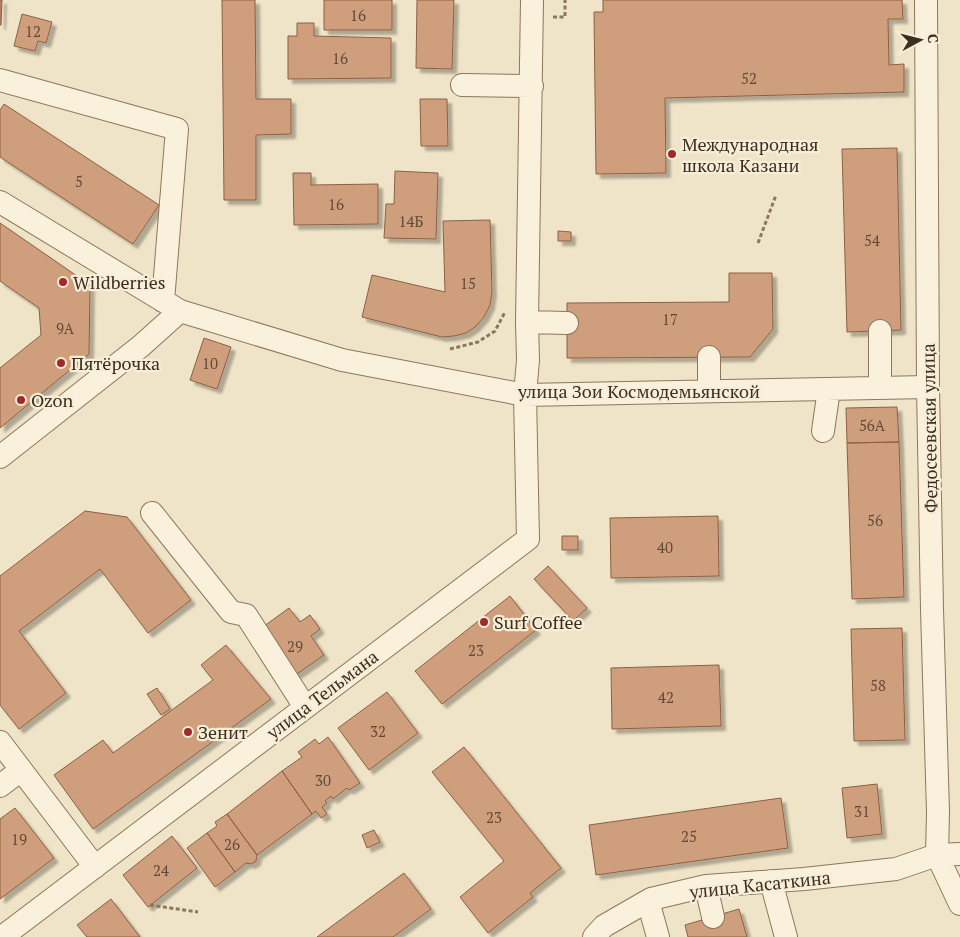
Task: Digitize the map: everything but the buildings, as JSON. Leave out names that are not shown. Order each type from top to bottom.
[{"type":"street","points":[[525,395],[528,360],[526,322],[532,86],[532,0]]},
{"type":"street","name":"Федосеевская улица","points":[[926,0],[928,387],[938,812],[937,855]]},
{"type":"street","points":[[0,80],[176,129],[171,306],[141,346],[0,457]]},
{"type":"street","points":[[462,85],[532,86]]},
{"type":"street","name":"улица Зои Космодемьянской","points":[[0,202],[171,306],[342,360],[525,395],[928,387]]},
{"type":"street","points":[[526,322],[567,323]]},
{"type":"street","points":[[880,331],[880,388]]},
{"type":"street","points":[[708,357],[709,392]]},
{"type":"street","points":[[824,431],[829,389]]},
{"type":"street","name":"улица Тельмана","points":[[3,932],[95,866],[528,539],[525,395]]},
{"type":"street","points":[[152,513],[231,612],[246,615],[305,707]]},
{"type":"street","points":[[0,742],[95,866]]},
{"type":"street","points":[[0,786],[21,770]]},
{"type":"street","name":"улица Касаткина","points":[[594,937],[604,926],[651,899],[706,886],[896,869],[937,855],[960,854]]},
{"type":"street","points":[[937,855],[960,904]]},
{"type":"street","points":[[772,881],[786,937]]},
{"type":"street","points":[[706,886],[713,917]]},
{"type":"street","points":[[648,901],[658,937]]},
{"type":"path","points":[[552,17],[565,17],[565,0]]},
{"type":"path","points":[[758,243],[776,195]]},
{"type":"path","points":[[450,350],[478,342],[494,331],[509,305]]},
{"type":"path","points":[[150,905],[198,912]]},
{"type":"place","name":"Международная школа Казани","points":[[672,154]]},
{"type":"place","name":"Wildberries","points":[[63,282]]},
{"type":"place","name":"Пятёрочка","points":[[61,363]]},
{"type":"place","name":"Ozon","points":[[21,400]]},
{"type":"place","name":"Surf Coffee","points":[[484,622]]},
{"type":"place","name":"Зенит","points":[[188,732]]}]
